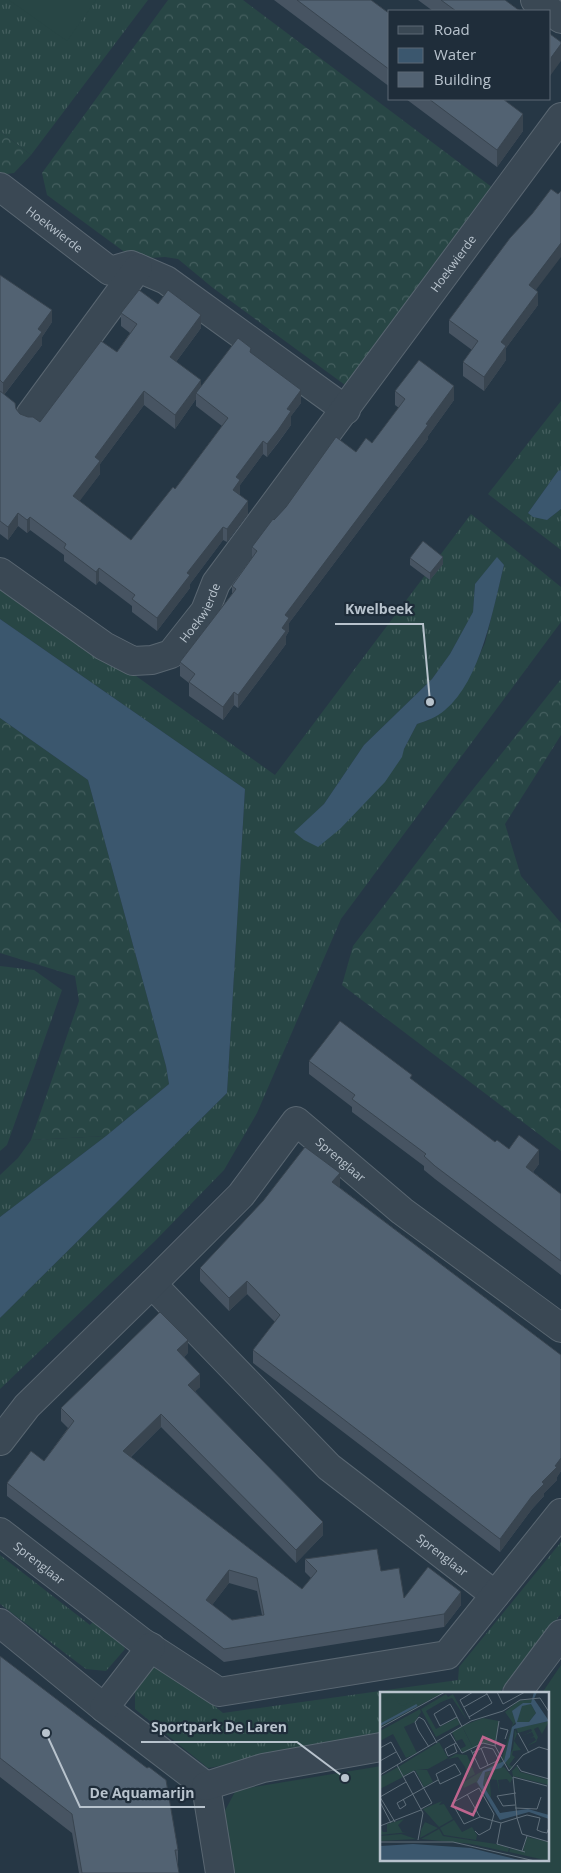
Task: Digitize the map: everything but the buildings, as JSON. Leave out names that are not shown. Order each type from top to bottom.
[{"type":"street","points":[[535,0],[549,10]]},
{"type":"street","name":"Hoekwierde","points":[[0,572],[104,646],[133,661],[152,660],[171,654],[205,611],[216,582],[346,410],[561,117]]},
{"type":"street","name":"Hoekwierde","points":[[0,187],[110,271],[131,265],[166,280],[346,410]]},
{"type":"street","points":[[30,415],[138,268]]},
{"type":"street","name":"Sprenglaar","points":[[0,1441],[27,1406],[241,1195],[296,1121],[402,1210],[561,1328]]},
{"type":"street","name":"Sprenglaar","points":[[152,1284],[329,1467],[495,1595]]},
{"type":"street","name":"Sprenglaar","points":[[0,1532],[151,1648],[218,1692],[447,1655],[561,1513]]},
{"type":"street","points":[[0,1623],[104,1708],[206,1786],[220,1873]]},
{"type":"street","points":[[518,1692],[561,1634]]},
{"type":"street","points":[[104,1708],[151,1648]]},
{"type":"street","points":[[206,1786],[263,1768],[380,1747]]},
{"type":"green space","points":[[0,0],[148,0],[31,155],[0,131]]},
{"type":"green space","points":[[9,0],[96,0],[67,41]]},
{"type":"green space","points":[[168,0],[243,0],[493,188],[345,385],[213,288],[178,259],[165,257],[134,259],[47,195],[42,173]]},
{"type":"green space","points":[[0,131],[31,155],[14,173],[0,175]]},
{"type":"green space","points":[[561,401],[561,470],[558,471],[528,513],[547,520],[561,509],[561,550],[488,494]]},
{"type":"green space","points":[[471,514],[561,587],[561,622],[341,919],[257,1113],[224,1170],[155,1241],[0,1389],[0,1318],[227,1093],[245,789],[0,619],[0,579],[275,775]],"holes":[[[497,558],[504,565],[485,643],[476,663],[429,720],[417,724],[404,749],[295,832],[324,804],[364,745],[432,679],[450,654],[473,612],[475,584]]]},
{"type":"green space","points":[[561,679],[561,735],[505,824],[521,876],[561,923],[561,1151],[342,985],[353,946],[462,803]]},
{"type":"green space","points":[[0,718],[88,780],[166,1066],[169,1084],[106,1136],[31,1140],[79,1001],[75,976],[0,953]]},
{"type":"green space","points":[[0,966],[34,970],[62,990],[7,1145],[0,1151]]},
{"type":"green space","points":[[106,1136],[0,1217],[0,1175],[18,1158],[31,1140]]},
{"type":"green space","points":[[561,1542],[561,1614],[500,1692],[380,1692],[380,1737],[208,1768],[135,1709],[135,1685],[151,1666],[164,1664],[223,1713],[458,1680],[459,1667]]},
{"type":"green space","points":[[0,1555],[90,1625],[98,1616],[116,1632],[125,1649],[106,1671],[86,1669],[0,1604]]},
{"type":"green space","points":[[561,1665],[561,1873],[232,1873],[222,1816],[236,1790],[380,1766],[380,1860],[548,1860],[548,1692],[543,1692]]},
{"type":"water","points":[[561,470],[561,509],[547,520],[533,517],[528,513],[558,471]]},
{"type":"water","points":[[497,557],[504,565],[484,643],[468,681],[445,710],[439,715],[417,724],[402,757],[385,782],[340,829],[318,847],[304,840],[294,832],[324,804],[364,745],[432,679],[450,654],[473,612],[475,584]]},
{"type":"water","points":[[0,619],[245,789],[227,1093],[0,1318],[0,1217],[106,1136],[169,1084],[166,1066],[88,780],[0,718]]},
{"type":"place","name":"Kwelbeek","points":[[430,702]]},
{"type":"place","name":"De Aquamarijn","points":[[46,1733]]},
{"type":"place","name":"Sportpark De Laren","points":[[345,1778]]}]
